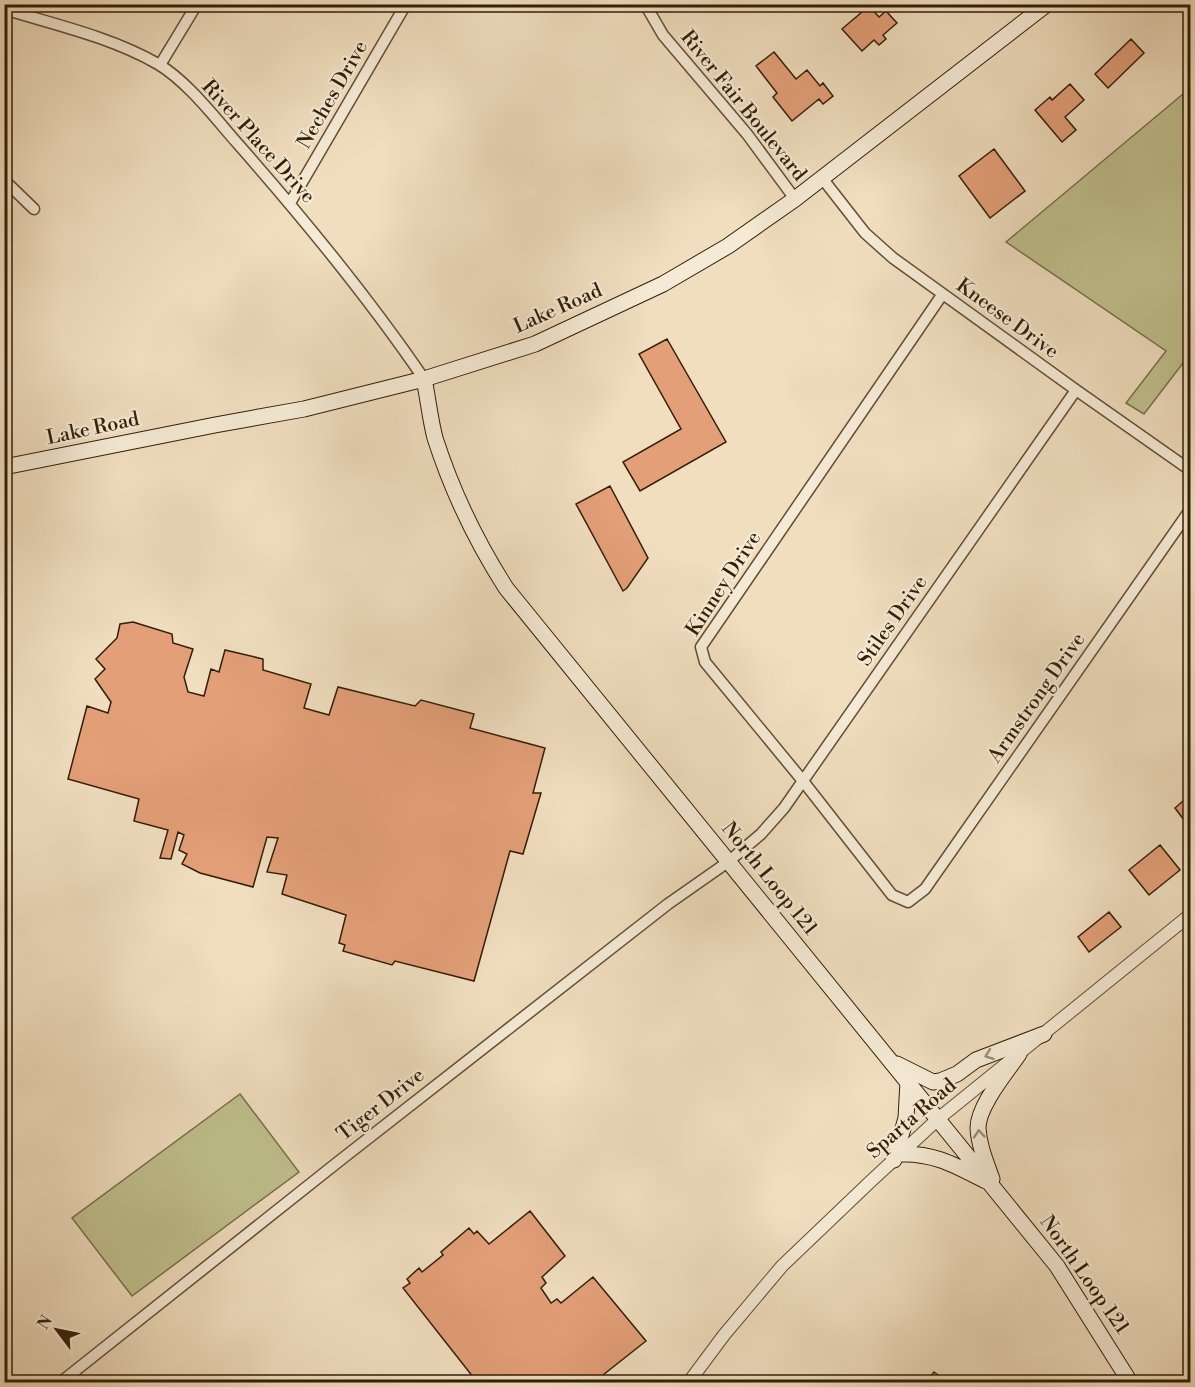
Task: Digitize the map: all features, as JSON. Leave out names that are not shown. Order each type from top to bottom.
[{"type":"main road","name":"Lake Road","points":[[4,468],[304,409],[424,379],[535,344],[663,284],[728,246],[795,199],[1047,4]]},
{"type":"main road","name":"North Loop 121","points":[[424,379],[435,436],[461,506],[491,564],[525,614],[1057,1266],[1130,1383]]},
{"type":"main road","points":[[889,1059],[908,1071],[933,1082],[940,1081],[957,1074],[976,1060],[1044,1034]]},
{"type":"main road","points":[[993,1187],[980,1145],[978,1126],[983,1109],[992,1093],[1019,1054]]},
{"type":"main road","points":[[908,1082],[906,1118],[898,1157],[921,1154],[935,1157],[993,1187]]},
{"type":"street","points":[[160,65],[197,4]]},
{"type":"street","name":"Neches Drive","points":[[290,203],[406,4]]},
{"type":"street","name":"River Fair Boulevard","points":[[645,4],[663,35],[747,134],[795,199]]},
{"type":"street","name":"River Place Drive","points":[[4,9],[104,39],[160,65],[205,107],[290,203],[404,349],[424,379]]},
{"type":"street","name":"Kneese Drive","points":[[822,178],[865,233],[893,258],[1191,470]]},
{"type":"street","points":[[4,180],[34,209]]},
{"type":"street","name":"Kinney Drive","points":[[908,902],[892,895],[803,781],[705,662],[701,647],[942,295]]},
{"type":"street","name":"Stiles Drive","points":[[728,862],[761,834],[784,808],[1076,390]]},
{"type":"street","name":"Armstrong Drive","points":[[908,902],[926,889],[1191,510]]},
{"type":"street","name":"Tiger Drive","points":[[61,1383],[338,1162],[668,904],[728,862]]},
{"type":"street","name":"Sparta Road","points":[[689,1383],[724,1335],[783,1266],[938,1119],[1191,915]]},
{"type":"green space","points":[[1183,94],[1190,104],[1190,368],[1183,363],[1144,414],[1126,403],[1166,351],[1006,242]]},
{"type":"green space","points":[[240,1094],[299,1172],[132,1296],[72,1218]]},
{"type":"building","points":[[869,6],[879,17],[886,11],[897,23],[883,35],[886,39],[879,45],[874,40],[862,51],[842,29]]},
{"type":"building","points":[[1131,39],[1144,53],[1108,88],[1095,74]]},
{"type":"building","points":[[774,52],[796,79],[807,70],[820,86],[823,83],[833,96],[823,104],[819,99],[792,121],[773,97],[777,93],[756,66]]},
{"type":"building","points":[[1070,84],[1084,100],[1065,117],[1076,130],[1062,142],[1035,110],[1050,97],[1052,100]]},
{"type":"building","points":[[994,149],[1025,191],[990,218],[959,176]]},
{"type":"building","points":[[667,339],[726,442],[640,491],[623,462],[681,429],[639,354]]},
{"type":"building","points":[[610,486],[648,558],[623,591],[576,504]]},
{"type":"building","points":[[133,622],[172,634],[173,643],[193,649],[184,677],[188,692],[204,696],[211,669],[219,672],[225,650],[263,659],[263,670],[311,684],[304,708],[329,715],[338,687],[415,706],[421,700],[474,714],[470,728],[545,748],[533,793],[541,793],[523,854],[510,851],[474,981],[395,961],[392,965],[343,951],[345,945],[339,943],[346,915],[282,894],[287,875],[267,872],[278,838],[267,837],[253,887],[200,873],[182,864],[187,854],[179,850],[184,835],[178,832],[171,859],[160,858],[168,830],[134,821],[139,799],[68,779],[87,706],[108,713],[111,702],[95,679],[105,669],[96,659],[117,638],[120,624]]},
{"type":"building","points":[[1190,795],[1190,828],[1175,808]]},
{"type":"building","points":[[1160,845],[1180,870],[1149,895],[1129,870]]},
{"type":"building","points":[[1109,912],[1121,927],[1089,952],[1078,937]]},
{"type":"building","points":[[530,1211],[565,1256],[542,1277],[546,1283],[541,1288],[551,1303],[557,1299],[561,1303],[593,1277],[646,1341],[594,1382],[477,1382],[403,1288],[410,1283],[407,1279],[419,1268],[422,1272],[443,1255],[441,1252],[469,1228],[474,1234],[477,1231],[489,1244]]},
{"type":"building","points":[[934,1372],[948,1382],[926,1382]]}]
